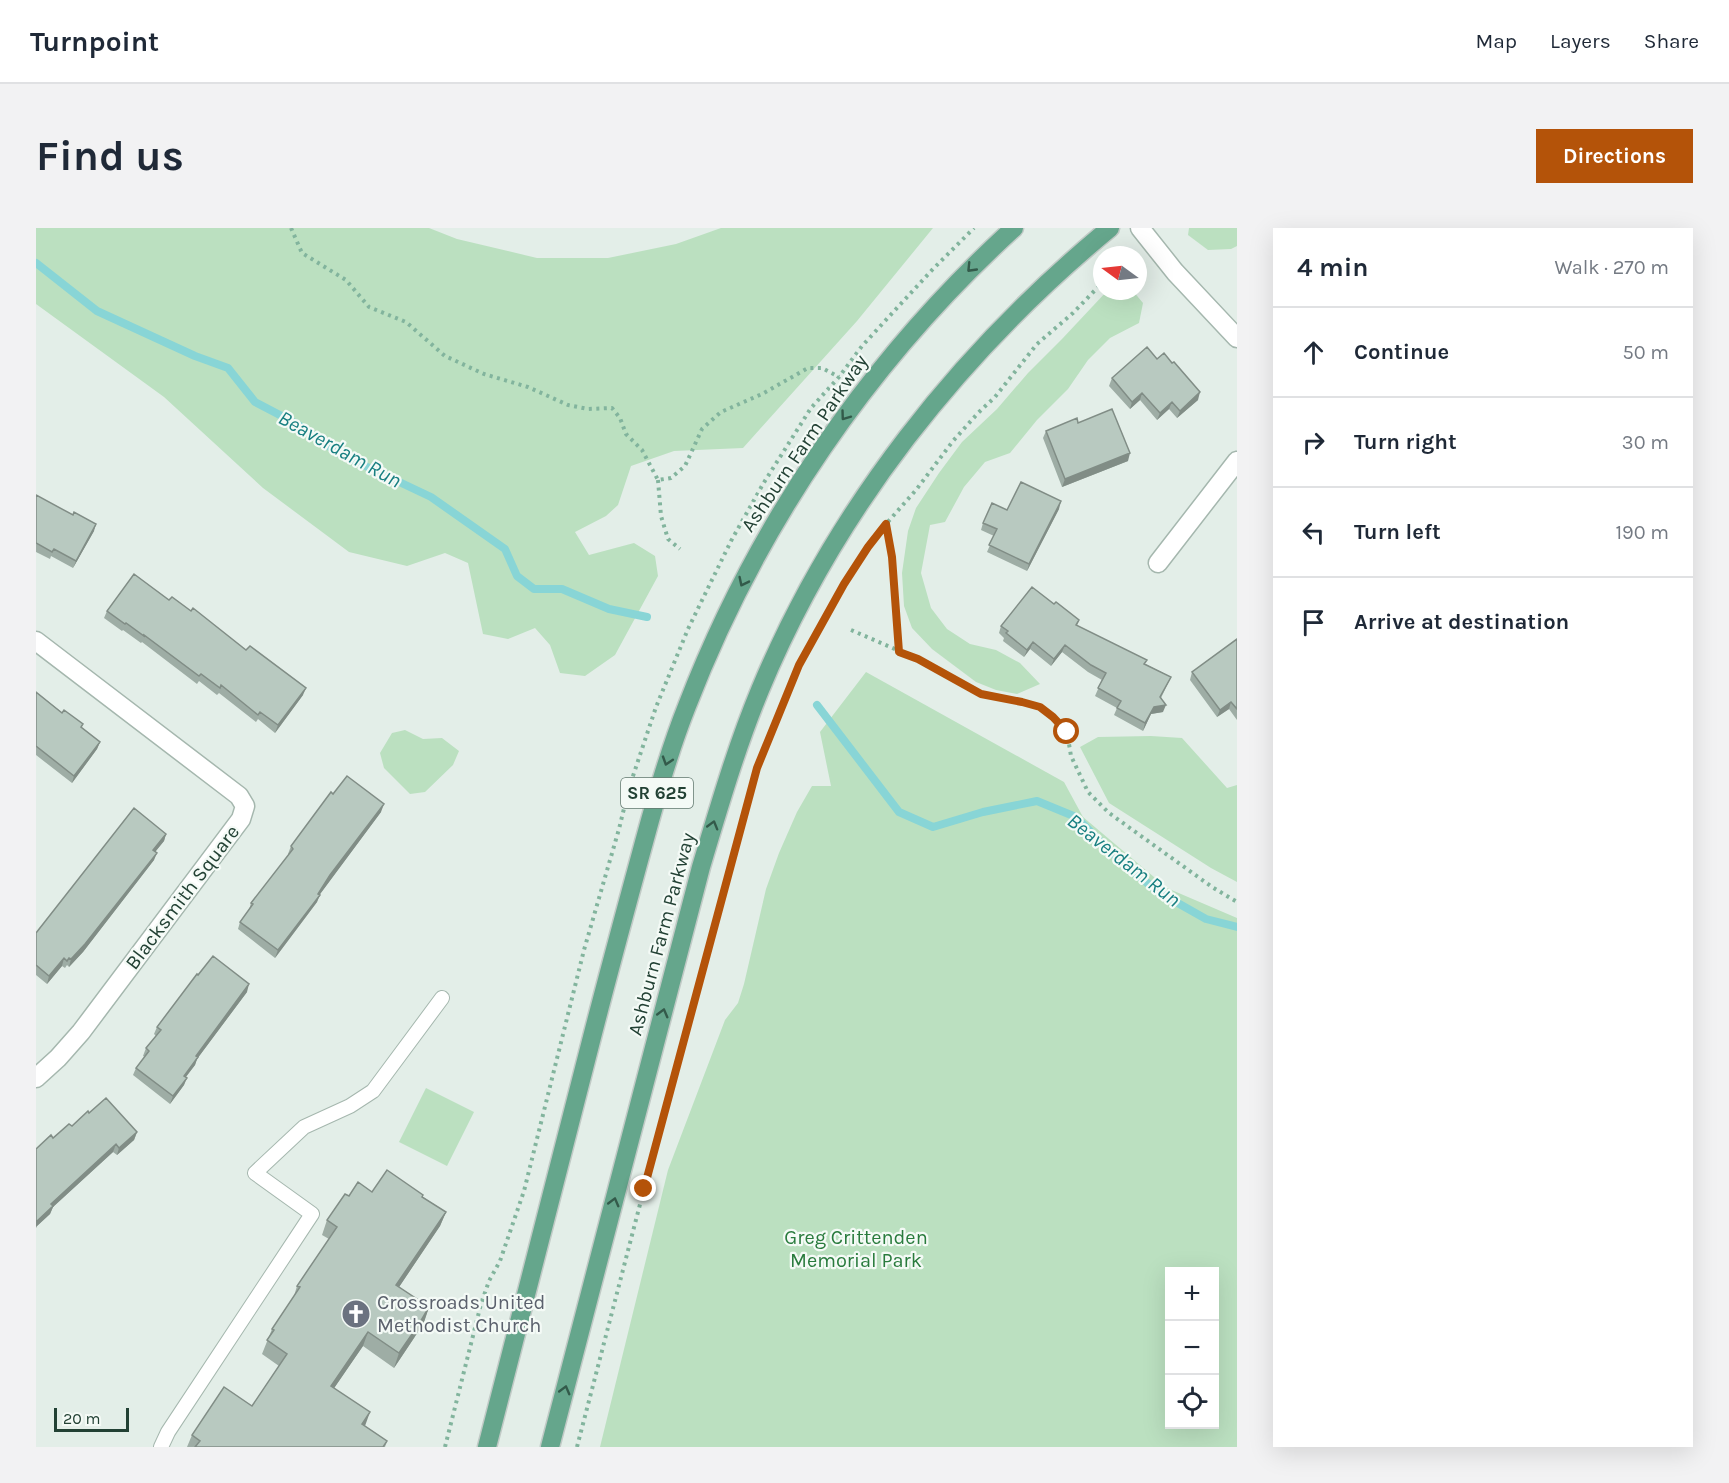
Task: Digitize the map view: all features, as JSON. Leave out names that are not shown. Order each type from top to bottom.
[{"type":"main road","name":"Ashburn Farm Parkway","points":[[486,1447],[606,980],[660,784],[704,663],[756,554],[795,488],[842,420],[886,362],[929,312],[981,258],[1014,228]]},
{"type":"main road","name":"Ashburn Farm Parkway","points":[[550,1447],[701,867],[724,790],[760,689],[822,565],[872,486],[910,433],[938,398],[1012,317],[1045,284],[1110,228]]},
{"type":"street","points":[[1140,228],[1175,272],[1237,338]]},
{"type":"street","points":[[1158,563],[1237,461]]},
{"type":"street","name":"Blacksmith Square","points":[[36,641],[238,796],[245,806],[241,819],[81,1032],[36,1078]]},
{"type":"lane","points":[[160,1447],[312,1214],[255,1173],[304,1127],[350,1106],[373,1091],[442,998]]},
{"type":"path","points":[[291,228],[302,253],[346,280],[369,307],[406,322],[445,356],[484,374],[528,387],[568,405],[588,409],[612,408],[620,418],[626,434],[642,450],[658,480],[661,516],[668,539],[680,549]]},
{"type":"path","points":[[577,1447],[757,768],[799,665],[844,584],[886,524],[916,490],[953,441],[995,397],[1037,344],[1093,292]]},
{"type":"path","points":[[658,480],[671,478],[685,466],[702,429],[721,412],[762,394],[808,368],[822,368],[838,377]]},
{"type":"path","points":[[886,524],[892,557],[899,652]]},
{"type":"path","points":[[851,630],[918,659],[981,694],[1040,707],[1067,732],[1071,756],[1088,792],[1109,813],[1212,887],[1237,902]]},
{"type":"green space","points":[[36,228],[429,228],[457,239],[537,258],[608,258],[676,244],[721,228],[933,228],[857,321],[743,448],[674,451],[631,466],[618,505],[606,516],[575,532],[589,555],[634,543],[655,556],[658,576],[615,655],[585,676],[560,673],[550,645],[535,628],[508,639],[483,634],[468,563],[445,553],[407,566],[349,552],[263,488],[164,397],[36,304]]},
{"type":"green space","points":[[1189,228],[1237,228],[1237,246],[1231,249],[1208,250],[1188,235]]},
{"type":"green space","points":[[1099,300],[1140,300],[1143,303],[1139,323],[1110,338],[1088,360],[1068,389],[1037,420],[1010,453],[985,462],[964,487],[945,522],[930,525],[921,573],[931,608],[947,629],[970,644],[996,650],[1020,663],[1040,684],[1017,694],[996,690],[976,682],[932,649],[912,628],[904,606],[902,573],[908,531],[916,508],[939,473],[962,442],[997,409]]},
{"type":"green space","name":"Greg Crittenden Memorial Park","points":[[866,672],[1064,782],[1083,817],[1167,888],[1237,918],[1237,1447],[600,1447],[668,1170],[725,1020],[738,1003],[766,889],[797,812],[812,786],[831,786],[820,732]]},
{"type":"green space","points":[[405,730],[423,739],[442,738],[459,751],[453,765],[425,792],[410,794],[384,768],[380,753],[392,733]]},
{"type":"green space","points":[[1098,737],[1182,738],[1227,788],[1237,785],[1237,882],[1109,803],[1080,747]]},
{"type":"green space","points":[[426,1088],[474,1112],[447,1166],[399,1142]]},
{"type":"building","points":[[1147,347],[1157,359],[1164,353],[1200,392],[1180,411],[1172,402],[1160,413],[1142,393],[1132,402],[1112,378]]},
{"type":"building","points":[[1112,409],[1130,453],[1065,479],[1046,431],[1077,418],[1078,423]]},
{"type":"building","points":[[1021,482],[1061,501],[1029,564],[989,545],[997,529],[983,523],[992,503],[1007,510]]},
{"type":"building","points":[[36,495],[73,515],[74,512],[96,524],[76,561],[54,549],[52,552],[36,543]]},
{"type":"building","points":[[134,574],[169,600],[172,597],[191,611],[193,608],[246,650],[250,646],[306,688],[278,725],[260,712],[258,715],[221,685],[220,688],[201,674],[199,676],[107,611]]},
{"type":"building","points":[[1032,587],[1079,620],[1076,625],[1147,660],[1144,664],[1171,677],[1160,697],[1166,705],[1154,707],[1145,723],[1117,708],[1121,701],[1098,688],[1106,673],[1091,665],[1065,645],[1054,659],[1033,642],[1027,650],[1006,633],[1008,631],[1001,626]]},
{"type":"building","points":[[1237,639],[1237,709],[1231,702],[1220,710],[1192,672]]},
{"type":"building","points":[[36,692],[62,713],[64,710],[83,724],[81,727],[100,742],[74,776],[36,746]]},
{"type":"building","points":[[347,776],[384,804],[330,875],[318,894],[320,895],[278,950],[240,922],[253,904],[251,903],[293,849],[291,846],[331,792],[333,794]]},
{"type":"building","points":[[134,808],[166,834],[153,850],[157,853],[85,944],[71,959],[67,961],[64,958],[49,976],[36,965],[36,933]]},
{"type":"building","points":[[213,956],[249,984],[196,1056],[198,1057],[184,1076],[187,1078],[173,1096],[136,1068],[149,1051],[146,1048],[161,1030],[157,1027]]},
{"type":"building","points":[[106,1098],[137,1132],[119,1148],[116,1144],[51,1204],[53,1206],[36,1222],[36,1149],[51,1135],[53,1138],[69,1124],[72,1126]]},
{"type":"building","name":"Crossroads United Methodist Church","points":[[387,1170],[446,1212],[396,1285],[429,1307],[419,1324],[399,1353],[368,1332],[331,1386],[370,1412],[362,1424],[387,1441],[383,1447],[195,1447],[200,1441],[192,1435],[224,1387],[252,1406],[287,1354],[267,1340],[300,1287],[297,1286],[337,1227],[327,1220],[345,1194],[349,1196],[358,1182],[372,1192]]},
{"type":"waterway","name":"Beaverdam Run","points":[[36,263],[97,311],[195,356],[228,368],[255,402],[297,424],[340,454],[431,497],[505,549],[517,576],[534,589],[562,589],[609,609],[647,617]]},
{"type":"waterway","name":"Beaverdam Run","points":[[817,705],[899,812],[933,827],[983,812],[1037,801],[1076,817],[1121,862],[1160,893],[1206,919],[1237,927]]},
{"type":"place","name":"Crossroads United Methodist Church","points":[[356,1314]]},
{"type":"route","points":[[644,1189],[757,768],[799,665],[844,584],[886,524],[892,557],[899,652],[918,659],[981,694],[1040,707],[1067,732]]}]
